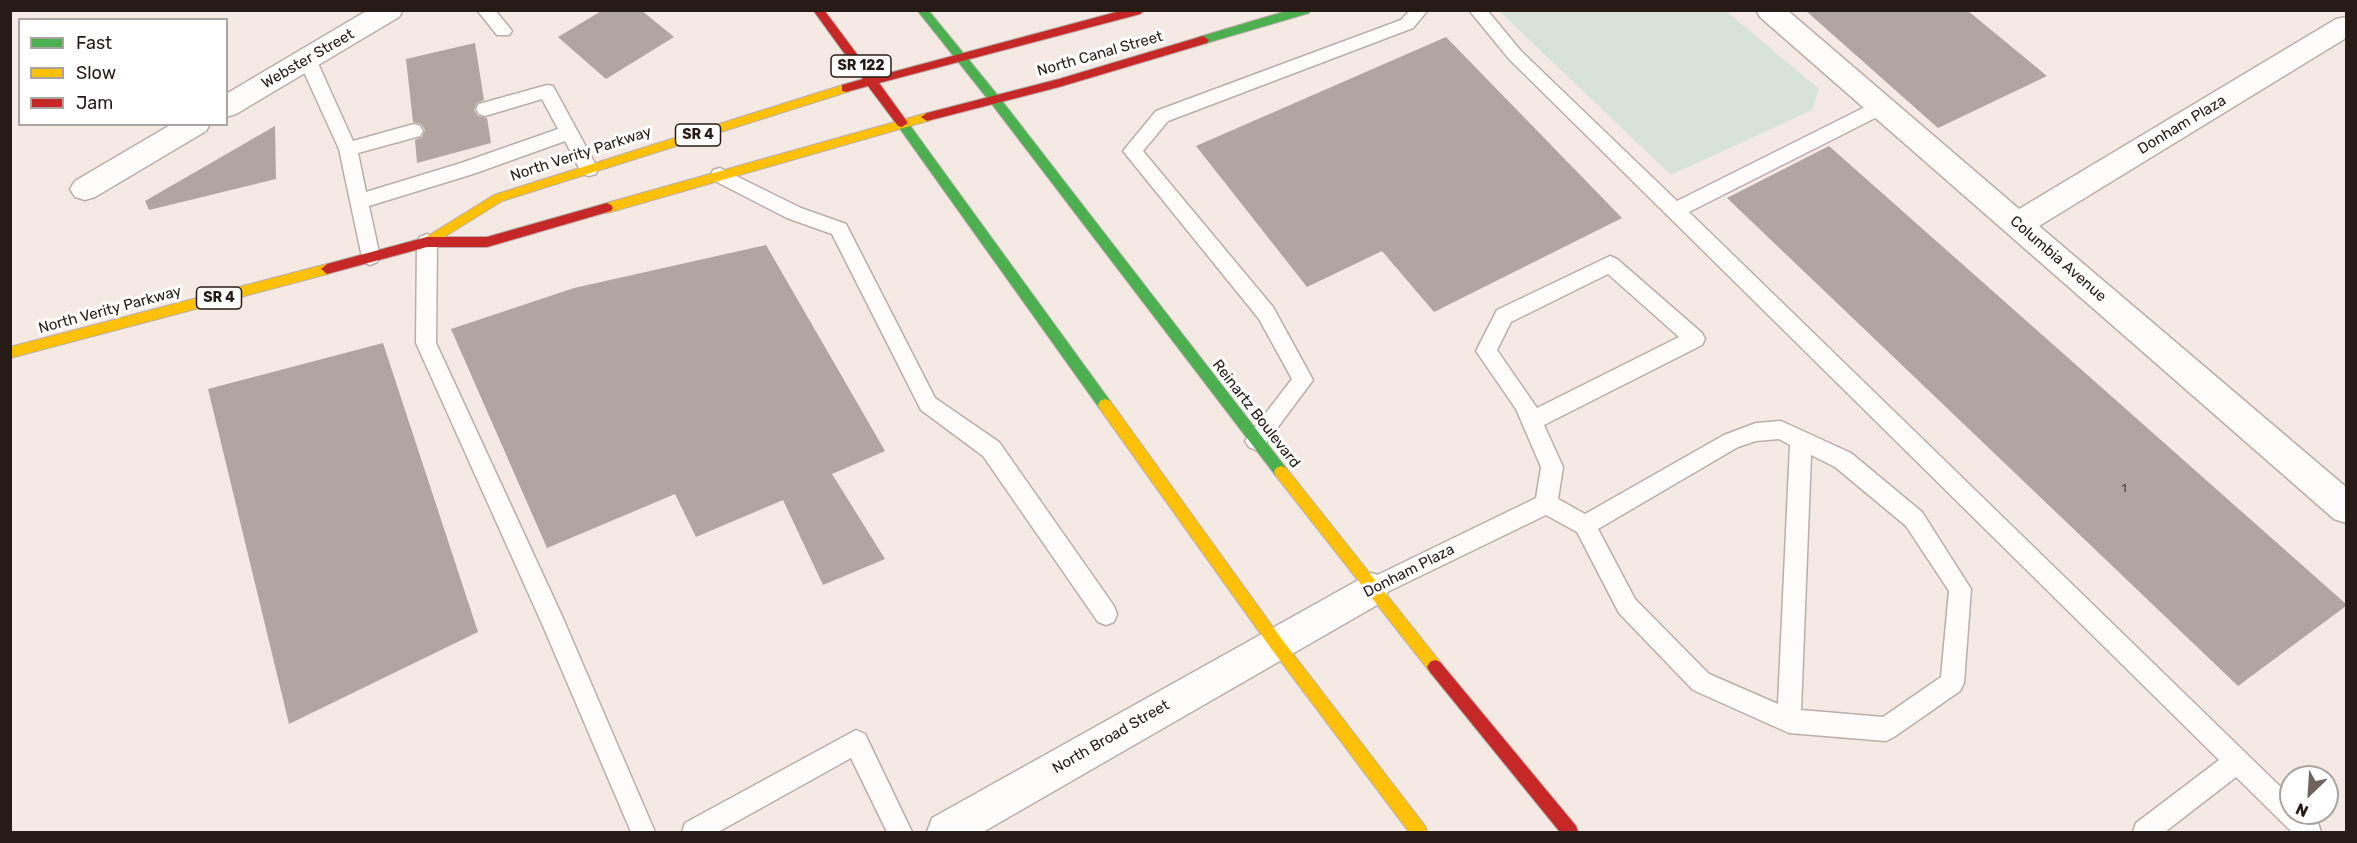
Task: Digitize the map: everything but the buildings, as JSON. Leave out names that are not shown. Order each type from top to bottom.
[{"type":"main road","name":"SR 122","points":[[818,10],[835,30],[1275,642],[1419,832]]},
{"type":"main road","name":"Reinartz Boulevard","points":[[922,10],[995,100],[1371,590],[1570,832]]},
{"type":"main road","name":"SR 4","points":[[962,58],[1140,10]]},
{"type":"main road","name":"North Canal Street","points":[[902,123],[995,100],[1305,10]]},
{"type":"main road","name":"North Verity Parkway","points":[[427,242],[498,198],[870,80],[962,58]]},
{"type":"main road","name":"North Verity Parkway","points":[[10,353],[427,242],[487,242],[902,123]]},
{"type":"street","name":"Webster Street","points":[[228,105],[390,10]]},
{"type":"street","name":"Columbia Avenue","points":[[1769,10],[2346,508]]},
{"type":"street","name":"Donham Plaza","points":[[2018,224],[2346,26]]},
{"type":"street","points":[[85,189],[193,126]]},
{"type":"street","name":"Donham Plaza","points":[[1275,642],[1371,590]]},
{"type":"street","name":"North Broad Street","points":[[946,832],[1275,642]]},
{"type":"lane","points":[[485,10],[503,31]]},
{"type":"lane","points":[[1256,441],[1303,380],[1266,314],[1132,151],[1162,116],[1407,24],[1420,10]]},
{"type":"lane","points":[[1477,10],[1515,56],[2309,832]]},
{"type":"lane","points":[[307,59],[348,149],[370,257]]},
{"type":"lane","points":[[485,109],[510,95],[547,91],[589,170]]},
{"type":"lane","points":[[1675,211],[1881,107]]},
{"type":"lane","points":[[348,149],[414,131]]},
{"type":"lane","points":[[360,201],[466,169],[569,132]]},
{"type":"lane","points":[[720,175],[794,213],[839,229],[928,404],[991,449],[1106,614]]},
{"type":"lane","points":[[427,242],[426,343],[554,624],[643,832]]},
{"type":"lane","points":[[1532,421],[1695,339],[1610,264],[1504,316],[1486,351],[1525,404],[1532,421],[1552,467],[1546,504],[1585,525],[1628,606],[1701,682],[1789,721],[1886,729],[1952,682],[1960,589],[1914,519],[1843,460],[1781,430],[1756,432],[1731,441],[1585,525]]},
{"type":"lane","points":[[1789,721],[1801,440]]},
{"type":"lane","name":"Donham Plaza","points":[[1371,590],[1546,504]]},
{"type":"lane","points":[[694,832],[856,742],[900,832]]},
{"type":"lane","points":[[2145,832],[2237,761]]},
{"type":"shaded area","points":[[1499,11],[1726,11],[1819,89],[1812,110],[1671,175]]},
{"type":"traffic: fast","points":[[922,10],[995,100]]},
{"type":"traffic: fast","points":[[1203,40],[1305,10]]},
{"type":"traffic: fast","points":[[995,100],[1281,472]]},
{"type":"traffic: fast","points":[[902,123],[1105,405]]},
{"type":"traffic: slow","points":[[427,242],[498,198],[846,88]]},
{"type":"traffic: slow","points":[[607,208],[927,117]]},
{"type":"traffic: slow","points":[[10,353],[327,269]]},
{"type":"traffic: slow","points":[[1105,405],[1275,642],[1419,832]]},
{"type":"traffic: slow","points":[[1281,472],[1435,667]]},
{"type":"traffic: jam","points":[[818,10],[902,123]]},
{"type":"traffic: jam","points":[[846,88],[1140,10]]},
{"type":"traffic: jam","points":[[927,117],[1059,83],[1203,40]]},
{"type":"traffic: jam","points":[[327,269],[427,242],[487,242],[607,208]]},
{"type":"traffic: jam","points":[[1435,667],[1570,832]]}]
